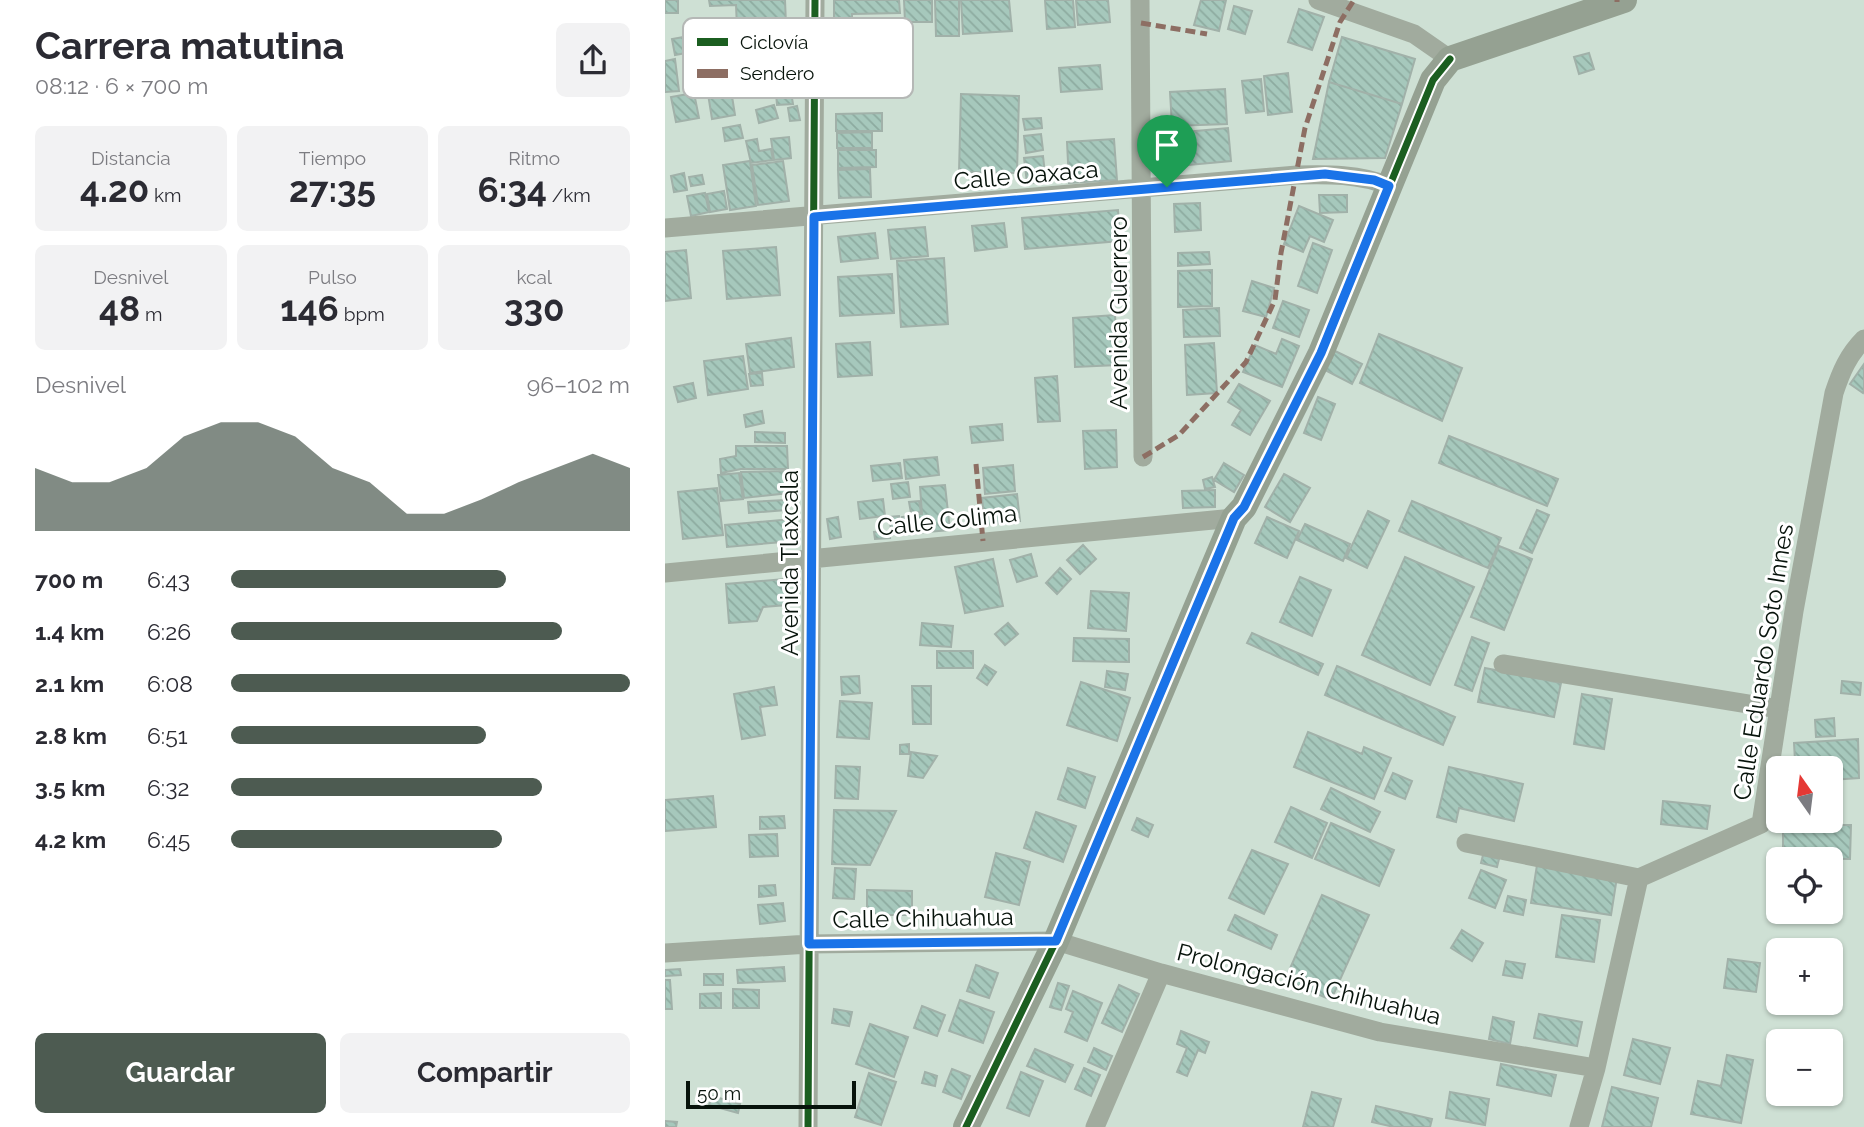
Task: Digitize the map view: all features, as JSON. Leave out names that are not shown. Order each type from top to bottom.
[{"type":"street","name":"Avenida Tlaxcala","points":[[815,0],[815,18]]},
{"type":"street","name":"Avenida Guerrero","points":[[1140,0],[1143,457]]},
{"type":"street","points":[[1318,0],[1414,34],[1450,59]]},
{"type":"street","points":[[966,1127],[1056,941],[1234,518],[1244,507],[1321,353],[1433,80],[1450,59],[1624,0]]},
{"type":"street","name":"Avenida Tlaxcala","points":[[808,1127],[815,98]]},
{"type":"street","name":"Calle Oaxaca","points":[[665,228],[1325,174],[1374,180],[1389,186]]},
{"type":"street","name":"Calle Eduardo Soto Innes","points":[[1639,878],[1761,824],[1794,611],[1834,393],[1841,370],[1864,339]]},
{"type":"street","name":"Calle Colima","points":[[665,573],[1234,518]]},
{"type":"street","points":[[1503,664],[1779,709]]},
{"type":"street","points":[[1466,843],[1639,878],[1596,1068],[1579,1127]]},
{"type":"street","name":"Calle Chihuahua","points":[[665,953],[809,944],[1056,941]]},
{"type":"street","name":"Prolongación Chihuahua","points":[[1056,941],[1161,973],[1380,1032],[1596,1068]]},
{"type":"street","points":[[1095,1127],[1161,973]]},
{"type":"building","points":[[665,0],[678,0],[678,13],[665,13]]},
{"type":"building","points":[[709,0],[785,0],[786,18],[737,18],[736,5],[710,6]]},
{"type":"building","points":[[834,0],[899,0],[900,13],[852,14],[852,18],[834,18]]},
{"type":"building","points":[[904,0],[932,0],[932,22],[913,22],[913,18],[905,18]]},
{"type":"building","points":[[935,0],[959,0],[959,36],[936,36]]},
{"type":"building","points":[[961,0],[1009,0],[1012,31],[963,34]]},
{"type":"building","points":[[1045,0],[1073,0],[1075,27],[1047,29]]},
{"type":"building","points":[[1076,0],[1108,0],[1110,22],[1078,25]]},
{"type":"building","points":[[1201,0],[1226,0],[1219,31],[1194,25]]},
{"type":"building","points":[[1234,6],[1252,11],[1245,34],[1228,29]]},
{"type":"building","points":[[1299,9],[1324,17],[1312,50],[1288,42]]},
{"type":"building","points":[[683,37],[683,54],[675,55],[672,39]]},
{"type":"building","points":[[1342,37],[1415,59],[1402,104],[1329,82]]},
{"type":"building","points":[[1589,53],[1594,69],[1579,74],[1574,57]]},
{"type":"building","points":[[675,59],[679,91],[665,92],[665,61]]},
{"type":"building","points":[[1100,65],[1102,89],[1061,92],[1059,68]]},
{"type":"building","points":[[1288,73],[1292,112],[1268,115],[1264,76]]},
{"type":"building","points":[[1261,79],[1264,111],[1246,113],[1242,81]]},
{"type":"building","points":[[1329,82],[1402,104],[1385,158],[1313,159]]},
{"type":"building","points":[[1225,89],[1227,124],[1172,126],[1170,92]]},
{"type":"building","points":[[961,94],[1019,96],[1017,173],[959,172]]},
{"type":"building","points":[[683,95],[683,98],[695,98],[699,118],[676,122],[671,97]]},
{"type":"building","points":[[709,98],[732,98],[735,115],[712,119]]},
{"type":"building","points":[[776,98],[792,98],[793,104],[777,105]]},
{"type":"building","points":[[774,105],[778,118],[759,123],[756,110]]},
{"type":"building","points":[[797,106],[800,120],[790,121],[788,108]]},
{"type":"building","points":[[882,113],[882,131],[836,131],[836,114]]},
{"type":"building","points":[[1041,118],[1042,128],[1025,130],[1023,119]]},
{"type":"building","points":[[740,125],[743,138],[725,141],[723,128]]},
{"type":"building","points":[[1228,128],[1231,161],[1189,165],[1185,132]]},
{"type":"building","points":[[872,132],[872,148],[837,148],[837,133]]},
{"type":"building","points":[[1041,134],[1043,150],[1026,153],[1024,136]]},
{"type":"building","points":[[789,137],[791,158],[774,160],[771,139]]},
{"type":"building","points":[[757,139],[759,151],[771,149],[773,160],[751,163],[746,141]]},
{"type":"building","points":[[1114,139],[1117,180],[1069,183],[1067,142]]},
{"type":"building","points":[[838,150],[876,150],[876,167],[838,168]]},
{"type":"building","points":[[1043,156],[1046,182],[1027,183],[1024,158]]},
{"type":"building","points":[[750,161],[756,206],[730,210],[723,165]]},
{"type":"building","points":[[783,161],[789,201],[758,205],[752,165]]},
{"type":"building","points":[[870,169],[871,197],[839,198],[838,170]]},
{"type":"building","points":[[684,173],[687,190],[674,192],[671,176]]},
{"type":"building","points":[[702,175],[704,184],[691,186],[689,177]]},
{"type":"building","points":[[724,191],[727,209],[710,212],[707,194]]},
{"type":"building","points":[[705,193],[709,212],[691,216],[687,196]]},
{"type":"building","points":[[1319,195],[1347,195],[1347,212],[1320,213]]},
{"type":"building","points":[[1200,203],[1201,230],[1175,232],[1174,204]]},
{"type":"building","points":[[1299,206],[1333,220],[1324,242],[1310,236],[1303,252],[1284,244]]},
{"type":"building","points":[[1118,210],[1120,241],[1025,249],[1022,218]]},
{"type":"building","points":[[1004,223],[1007,247],[975,251],[972,226]]},
{"type":"building","points":[[925,227],[928,256],[891,259],[888,230]]},
{"type":"building","points":[[875,233],[878,258],[841,262],[838,237]]},
{"type":"building","points":[[1313,243],[1332,250],[1317,293],[1298,286]]},
{"type":"building","points":[[776,247],[780,295],[727,299],[723,251]]},
{"type":"building","points":[[686,250],[691,298],[665,301],[665,252]]},
{"type":"building","points":[[1209,252],[1210,264],[1178,266],[1178,253]]},
{"type":"building","points":[[944,258],[948,324],[901,327],[897,261]]},
{"type":"building","points":[[1212,270],[1212,306],[1178,307],[1178,271]]},
{"type":"building","points":[[892,274],[894,313],[840,316],[838,277]]},
{"type":"building","points":[[1252,281],[1274,288],[1266,317],[1243,311]]},
{"type":"building","points":[[1283,301],[1309,310],[1299,337],[1273,328]]},
{"type":"building","points":[[1219,308],[1220,336],[1184,337],[1183,310]]},
{"type":"building","points":[[1115,315],[1118,365],[1075,367],[1073,318]]},
{"type":"building","points":[[1379,334],[1462,368],[1442,421],[1360,383]]},
{"type":"building","points":[[791,338],[794,367],[750,373],[746,344]]},
{"type":"building","points":[[1282,339],[1299,346],[1282,387],[1243,372],[1255,345],[1276,354]]},
{"type":"building","points":[[870,342],[872,375],[838,377],[836,344]]},
{"type":"building","points":[[1214,343],[1217,393],[1187,395],[1185,345]]},
{"type":"building","points":[[1335,351],[1362,364],[1352,384],[1325,370]]},
{"type":"building","points":[[743,356],[748,389],[708,395],[704,361]]},
{"type":"building","points":[[1864,364],[1864,391],[1863,393],[1850,384]]},
{"type":"building","points":[[762,373],[763,385],[751,386],[749,374]]},
{"type":"building","points":[[1057,376],[1060,421],[1038,422],[1035,378]]},
{"type":"building","points":[[693,383],[696,398],[678,402],[674,387]]},
{"type":"building","points":[[1239,384],[1270,401],[1250,435],[1232,425],[1241,410],[1228,402]]},
{"type":"building","points":[[1318,397],[1335,404],[1321,440],[1304,433]]},
{"type":"building","points":[[762,411],[764,423],[746,427],[744,415]]},
{"type":"building","points":[[1002,424],[1003,440],[972,443],[970,427]]},
{"type":"building","points":[[1116,430],[1117,467],[1085,469],[1083,431]]},
{"type":"building","points":[[755,432],[785,433],[785,443],[755,442]]},
{"type":"building","points":[[1449,436],[1558,479],[1547,506],[1439,463]]},
{"type":"building","points":[[736,446],[787,446],[788,469],[741,469],[721,473],[720,459],[736,456]]},
{"type":"building","points":[[937,457],[939,475],[906,479],[904,460]]},
{"type":"building","points":[[900,463],[902,478],[873,481],[871,466]]},
{"type":"building","points":[[1224,463],[1244,475],[1234,492],[1214,480]]},
{"type":"building","points":[[1013,465],[1015,491],[985,494],[983,468]]},
{"type":"building","points":[[788,471],[789,493],[744,498],[741,472]]},
{"type":"building","points":[[739,473],[743,499],[721,501],[718,475]]},
{"type":"building","points":[[1284,474],[1310,488],[1290,522],[1265,507]]},
{"type":"building","points":[[1212,477],[1215,487],[1205,489],[1203,480]]},
{"type":"building","points":[[908,482],[910,497],[893,499],[891,484]]},
{"type":"building","points":[[945,485],[950,530],[903,534],[902,517],[922,514],[920,487]]},
{"type":"building","points":[[717,488],[723,535],[683,539],[678,492]]},
{"type":"building","points":[[1215,490],[1215,507],[1183,508],[1182,491]]},
{"type":"building","points":[[1017,494],[1020,521],[985,525],[982,498]]},
{"type":"building","points":[[883,499],[885,516],[860,519],[858,502]]},
{"type":"building","points":[[785,500],[786,510],[749,513],[748,502]]},
{"type":"building","points":[[919,501],[921,512],[911,513],[909,502]]},
{"type":"building","points":[[1412,501],[1501,538],[1488,568],[1399,531]]},
{"type":"building","points":[[1537,510],[1549,515],[1532,553],[1520,548]]},
{"type":"building","points":[[1368,511],[1389,521],[1367,568],[1346,558]]},
{"type":"building","points":[[899,516],[901,527],[891,529],[889,517]]},
{"type":"building","points":[[838,517],[841,537],[830,539],[827,519]]},
{"type":"building","points":[[1267,517],[1299,531],[1287,558],[1255,543]]},
{"type":"building","points":[[792,519],[794,541],[727,547],[725,525]]},
{"type":"building","points":[[1305,524],[1350,544],[1343,561],[1297,540]]},
{"type":"building","points":[[889,531],[890,538],[875,539],[874,532]]},
{"type":"building","points":[[1083,545],[1096,559],[1080,574],[1067,560]]},
{"type":"building","points":[[1499,546],[1532,559],[1504,630],[1471,617]]},
{"type":"building","points":[[1031,554],[1037,576],[1017,582],[1010,560]]},
{"type":"building","points":[[1405,557],[1474,587],[1430,685],[1362,655]]},
{"type":"building","points":[[993,559],[1003,606],[965,613],[955,567]]},
{"type":"building","points":[[1060,568],[1071,579],[1057,594],[1046,583]]},
{"type":"building","points":[[1300,577],[1331,590],[1312,636],[1280,622]]},
{"type":"building","points":[[784,579],[787,605],[763,607],[757,621],[729,623],[726,584]]},
{"type":"building","points":[[1091,591],[1129,593],[1126,631],[1088,628]]},
{"type":"building","points":[[922,623],[953,626],[951,647],[920,645]]},
{"type":"building","points":[[1008,623],[1018,634],[1005,645],[995,634]]},
{"type":"building","points":[[1252,633],[1323,664],[1318,675],[1247,643]]},
{"type":"building","points":[[1472,637],[1489,643],[1472,691],[1455,685]]},
{"type":"building","points":[[1074,638],[1129,639],[1129,662],[1073,661]]},
{"type":"building","points":[[937,651],[973,651],[973,668],[937,668]]},
{"type":"building","points":[[985,665],[996,672],[987,685],[977,678]]},
{"type":"building","points":[[1337,666],[1455,717],[1443,745],[1325,695]]},
{"type":"building","points":[[1485,668],[1561,683],[1554,717],[1478,702]]},
{"type":"building","points":[[1107,671],[1128,674],[1125,690],[1105,687]]},
{"type":"building","points":[[859,676],[860,693],[842,695],[841,677]]},
{"type":"building","points":[[1842,681],[1861,683],[1860,695],[1841,693]]},
{"type":"building","points":[[1081,682],[1130,698],[1117,741],[1067,725]]},
{"type":"building","points":[[912,686],[931,686],[931,724],[913,724]]},
{"type":"building","points":[[774,687],[777,705],[760,707],[765,735],[742,739],[734,694]]},
{"type":"building","points":[[1582,694],[1612,699],[1604,749],[1574,744]]},
{"type":"building","points":[[840,701],[872,703],[869,739],[837,737]]},
{"type":"building","points":[[1834,718],[1835,736],[1816,737],[1815,720]]},
{"type":"building","points":[[1308,732],[1362,754],[1364,747],[1391,758],[1374,799],[1294,767]]},
{"type":"building","points":[[1858,739],[1859,778],[1843,779],[1843,756],[1795,756],[1794,743]]},
{"type":"building","points":[[909,744],[909,754],[900,754],[900,745]]},
{"type":"building","points":[[911,752],[937,756],[923,778],[908,776]]},
{"type":"building","points":[[836,766],[860,767],[858,799],[835,798]]},
{"type":"building","points":[[1449,767],[1523,784],[1514,821],[1459,808],[1456,822],[1437,817]]},
{"type":"building","points":[[1068,768],[1095,777],[1085,808],[1058,799]]},
{"type":"building","points":[[1393,773],[1412,781],[1405,799],[1385,791]]},
{"type":"building","points":[[1331,788],[1380,812],[1370,832],[1321,809]]},
{"type":"building","points":[[713,796],[716,827],[665,831],[665,800]]},
{"type":"building","points":[[1663,801],[1710,806],[1707,829],[1661,824]]},
{"type":"building","points":[[1291,807],[1327,823],[1312,858],[1275,842]]},
{"type":"building","points":[[834,810],[896,811],[870,865],[832,864]]},
{"type":"building","points":[[1036,812],[1076,826],[1063,862],[1024,848]]},
{"type":"building","points":[[784,816],[785,828],[760,829],[760,817]]},
{"type":"building","points":[[1137,818],[1153,825],[1148,837],[1132,830]]},
{"type":"building","points":[[1331,823],[1394,850],[1379,886],[1315,859]]},
{"type":"building","points":[[1843,825],[1851,825],[1850,859],[1843,859],[1843,847],[1783,847],[1783,833],[1843,833]]},
{"type":"building","points":[[777,834],[778,856],[750,857],[749,835]]},
{"type":"building","points":[[1252,850],[1288,864],[1264,914],[1229,898]]},
{"type":"building","points":[[996,853],[1030,862],[1019,905],[985,897]]},
{"type":"building","points":[[1483,855],[1499,859],[1497,867],[1481,863]]},
{"type":"building","points":[[1537,865],[1617,877],[1611,915],[1531,903]]},
{"type":"building","points":[[835,868],[856,869],[854,899],[833,898]]},
{"type":"building","points":[[1481,870],[1506,880],[1495,908],[1469,898]]},
{"type":"building","points":[[775,885],[776,895],[759,897],[759,886]]},
{"type":"building","points":[[867,890],[912,891],[912,915],[867,915]]},
{"type":"building","points":[[1322,895],[1369,915],[1331,1000],[1285,980]]},
{"type":"building","points":[[1508,896],[1526,900],[1523,915],[1504,911]]},
{"type":"building","points":[[783,903],[785,921],[760,924],[758,905]]},
{"type":"building","points":[[1235,915],[1277,935],[1271,949],[1228,930]]},
{"type":"building","points":[[1562,915],[1600,920],[1594,962],[1556,957]]},
{"type":"building","points":[[1462,930],[1483,943],[1472,961],[1451,948]]},
{"type":"building","points":[[1728,959],[1760,963],[1756,992],[1724,988]]},
{"type":"building","points":[[1506,961],[1525,964],[1522,978],[1503,975]]},
{"type":"building","points":[[976,965],[998,973],[989,998],[967,991]]},
{"type":"building","points":[[784,967],[785,981],[738,983],[737,970]]},
{"type":"building","points":[[680,969],[681,975],[665,976],[665,970]]},
{"type":"building","points":[[704,974],[723,974],[723,985],[704,985]]},
{"type":"building","points":[[665,980],[670,980],[672,1009],[665,1009]]},
{"type":"building","points":[[1058,983],[1069,986],[1061,1010],[1050,1007]]},
{"type":"building","points":[[1119,985],[1139,994],[1122,1032],[1102,1023]]},
{"type":"building","points":[[733,989],[759,990],[759,1008],[733,1008]]},
{"type":"building","points":[[1073,991],[1102,1003],[1087,1041],[1065,1032],[1073,1012],[1066,1009]]},
{"type":"building","points":[[721,993],[721,1008],[700,1008],[700,994]]},
{"type":"building","points":[[960,1000],[994,1012],[983,1043],[949,1031]]},
{"type":"building","points":[[922,1006],[945,1015],[937,1036],[914,1028]]},
{"type":"building","points":[[834,1009],[852,1012],[849,1026],[832,1023]]},
{"type":"building","points":[[1539,1014],[1582,1022],[1577,1046],[1534,1038]]},
{"type":"building","points":[[1493,1017],[1514,1022],[1510,1044],[1489,1039]]},
{"type":"building","points":[[870,1024],[908,1037],[894,1077],[856,1064]]},
{"type":"building","points":[[1181,1031],[1209,1042],[1205,1053],[1198,1050],[1187,1076],[1177,1072],[1187,1048],[1177,1044]]},
{"type":"building","points":[[1633,1039],[1670,1048],[1660,1084],[1624,1075]]},
{"type":"building","points":[[1094,1048],[1112,1056],[1106,1070],[1088,1062]]},
{"type":"building","points":[[1035,1049],[1073,1065],[1065,1082],[1027,1066]]},
{"type":"building","points":[[1727,1055],[1753,1060],[1741,1123],[1691,1114],[1698,1081],[1721,1086]]},
{"type":"building","points":[[1501,1064],[1556,1075],[1551,1096],[1497,1085]]},
{"type":"building","points":[[1084,1068],[1100,1075],[1091,1096],[1075,1089]]},
{"type":"building","points":[[952,1069],[970,1076],[961,1099],[943,1092]]},
{"type":"building","points":[[925,1072],[937,1076],[935,1086],[922,1083]]},
{"type":"building","points":[[1021,1072],[1043,1081],[1029,1116],[1007,1108]]},
{"type":"building","points":[[869,1073],[896,1082],[881,1125],[855,1117]]},
{"type":"building","points":[[1612,1087],[1658,1098],[1651,1127],[1602,1127]]},
{"type":"building","points":[[1312,1092],[1341,1099],[1333,1127],[1303,1127]]},
{"type":"building","points":[[1450,1092],[1489,1099],[1485,1125],[1446,1118]]},
{"type":"building","points":[[712,1096],[740,1104],[738,1113],[709,1105]]},
{"type":"building","points":[[1376,1106],[1432,1119],[1430,1127],[1394,1127],[1372,1122]]},
{"type":"building","points":[[665,1121],[677,1122],[676,1127],[665,1127]]},
{"type":"marked path","points":[[1143,457],[1179,435],[1246,362],[1275,300],[1281,253],[1305,128],[1340,22],[1354,0]]},
{"type":"marked path","points":[[1141,23],[1207,34]]},
{"type":"marked path","points":[[976,464],[983,541]]},
{"type":"cycle path","points":[[815,0],[815,18]]},
{"type":"cycle path","points":[[966,1127],[1056,941],[1234,518],[1244,507],[1321,353],[1433,80],[1450,59]]},
{"type":"cycle path","points":[[808,1127],[814,98]]},
{"type":"route","points":[[1325,174],[1374,180],[1389,186],[1321,353],[1244,507],[1234,518],[1056,941],[809,944],[814,217],[1167,187],[1325,174]]}]
